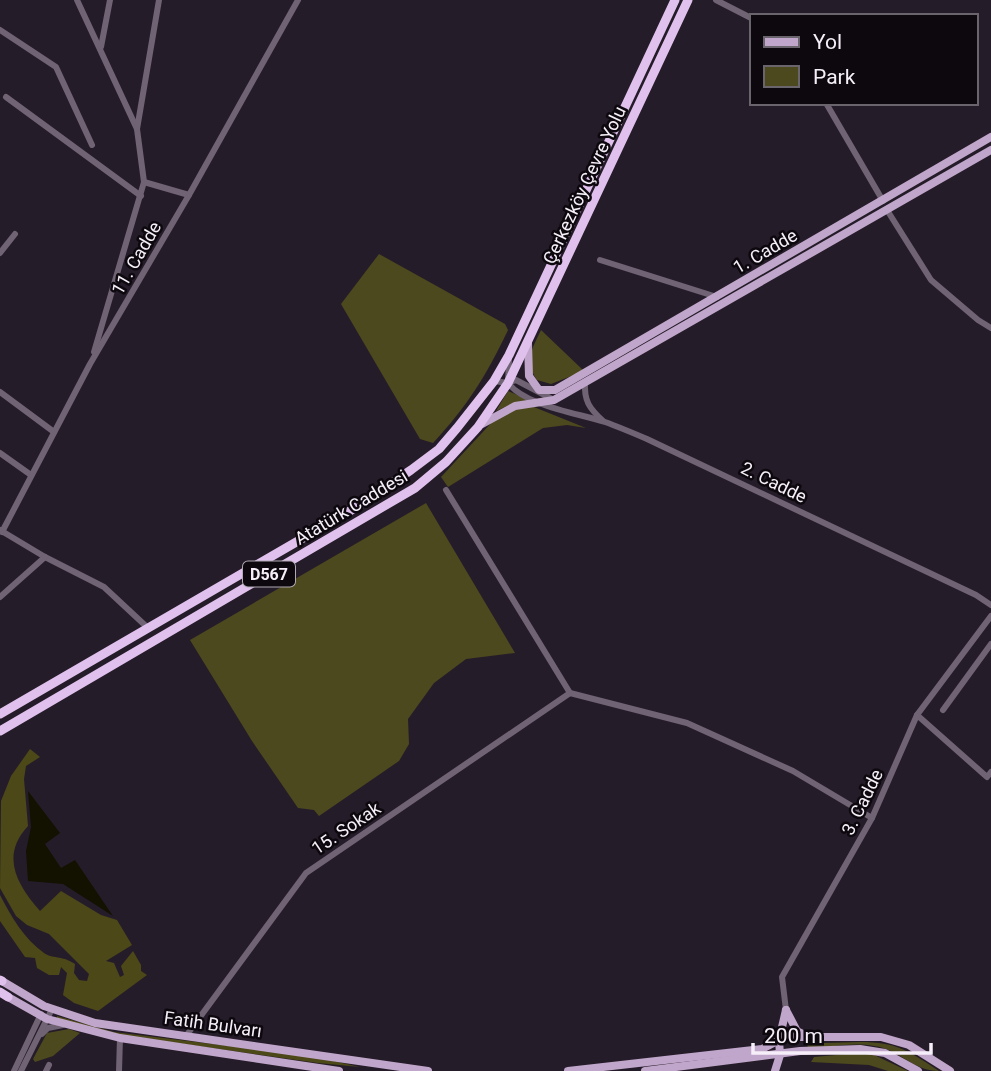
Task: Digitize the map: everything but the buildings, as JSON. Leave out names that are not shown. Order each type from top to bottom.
[{"type":"highway","name":"D567","points":[[0,714],[360,505],[439,449],[494,381],[509,355],[675,0]]},
{"type":"highway","name":"Çerkezköy Çevre Yolu","points":[[508,383],[688,0]]},
{"type":"highway","name":"Atatürk Caddesi","points":[[0,731],[415,488],[446,462],[478,427],[508,383]]},
{"type":"main road","name":"1. Cadde","points":[[554,395],[991,136]]},
{"type":"main road","name":"1. Cadde","points":[[554,395],[584,382],[991,150]]},
{"type":"main road","points":[[529,340],[529,376],[539,390],[554,395]]},
{"type":"main road","points":[[478,427],[515,406],[554,395]]},
{"type":"main road","name":"Fatih Bulvarı","points":[[1,980],[48,1007],[95,1023],[428,1071]]},
{"type":"main road","name":"Fatih Bulvarı","points":[[3,994],[44,1017],[120,1038],[339,1071]]},
{"type":"main road","points":[[786,1010],[797,1031],[810,1038]]},
{"type":"main road","points":[[761,1058],[774,1071],[780,1055],[779,1040],[786,1010]]},
{"type":"main road","points":[[568,1071],[762,1049],[779,1040],[799,1037],[875,1036],[909,1045],[950,1071]]},
{"type":"main road","points":[[799,1037],[800,1052]]},
{"type":"main road","points":[[645,1071],[800,1052],[868,1049],[885,1052],[918,1071]]},
{"type":"street","points":[[77,0],[137,130],[145,183],[90,363]]},
{"type":"street","points":[[100,49],[110,0]]},
{"type":"street","points":[[137,130],[159,0]]},
{"type":"street","name":"11. Cadde","points":[[1,531],[90,363],[189,195],[298,0]]},
{"type":"street","points":[[716,0],[750,17]]},
{"type":"street","points":[[0,30],[56,67],[92,145]]},
{"type":"street","points":[[6,97],[141,196]]},
{"type":"street","points":[[827,105],[883,201]]},
{"type":"street","points":[[145,183],[189,195]]},
{"type":"street","points":[[887,210],[931,280],[991,328]]},
{"type":"street","points":[[0,253],[15,234]]},
{"type":"street","points":[[600,260],[717,297]]},
{"type":"street","points":[[508,383],[509,355]]},
{"type":"street","points":[[494,381],[508,383],[516,380],[539,390]]},
{"type":"street","points":[[584,382],[588,407],[604,422]]},
{"type":"street","name":"2. Cadde","points":[[508,383],[514,390],[538,401],[604,422],[726,475],[976,595],[991,605]]},
{"type":"street","points":[[0,392],[54,432]]},
{"type":"street","points":[[554,395],[561,410]]},
{"type":"street","points":[[0,453],[31,475]]},
{"type":"street","points":[[446,489],[570,693],[687,723],[793,771],[872,818]]},
{"type":"street","points":[[1,531],[104,587],[148,628]]},
{"type":"street","points":[[0,597],[45,557]]},
{"type":"street","name":"3. Cadde","points":[[786,1010],[782,977],[872,818],[917,715],[991,616]]},
{"type":"street","points":[[943,710],[991,644]]},
{"type":"street","name":"15. Sokak","points":[[186,1036],[306,873],[570,693]]},
{"type":"street","points":[[917,715],[987,778],[991,772]]},
{"type":"street","points":[[21,1071],[48,1007]]},
{"type":"street","points":[[13,1071],[44,1017]]},
{"type":"street","points":[[36,1040],[48,1028],[66,1025]]},
{"type":"street","points":[[119,1071],[120,1038]]},
{"type":"green space","points":[[379,254],[505,324],[508,330],[475,390],[433,443],[420,439],[341,304]]},
{"type":"green space","points":[[541,330],[584,371],[551,384],[537,380],[530,361],[532,349]]},
{"type":"green space","points":[[508,391],[529,400],[496,411]]},
{"type":"green space","points":[[529,405],[586,428],[567,425],[543,428],[448,487],[441,477],[494,420],[501,414]]},
{"type":"green space","points":[[426,503],[515,653],[466,659],[434,683],[408,719],[409,744],[399,761],[319,816],[314,810],[298,808],[252,741],[190,640]]},
{"type":"green space","points":[[69,1029],[80,1033],[53,1056],[35,1062],[33,1059],[47,1033]]},
{"type":"green space","points":[[807,1042],[866,1042],[892,1046],[913,1054],[939,1071],[921,1068],[883,1048],[858,1044],[808,1049]]},
{"type":"green space","points":[[872,1054],[908,1071],[888,1071],[869,1065],[811,1062],[814,1057]]},
{"type":"shaded area","points":[[30,749],[40,757],[26,766],[24,779],[28,826],[15,848],[13,859],[24,891],[40,911],[61,891],[101,915],[117,920],[132,945],[106,961],[114,963],[120,977],[124,975],[121,966],[133,951],[141,965],[141,971],[147,975],[98,1011],[74,1003],[63,995],[67,973],[61,967],[59,975],[49,975],[37,968],[35,958],[25,957],[0,921],[0,895],[13,919],[30,941],[47,955],[75,964],[74,973],[79,980],[87,981],[89,974],[49,934],[27,925],[16,916],[0,888],[1,801],[11,776]]},
{"type":"shaded area","points":[[28,791],[60,833],[45,844],[61,868],[75,860],[113,916],[63,884],[28,881],[26,851],[31,827]]},
{"type":"shaded area","points":[[57,1016],[114,1032],[311,1056],[360,1067],[114,1034]]}]
